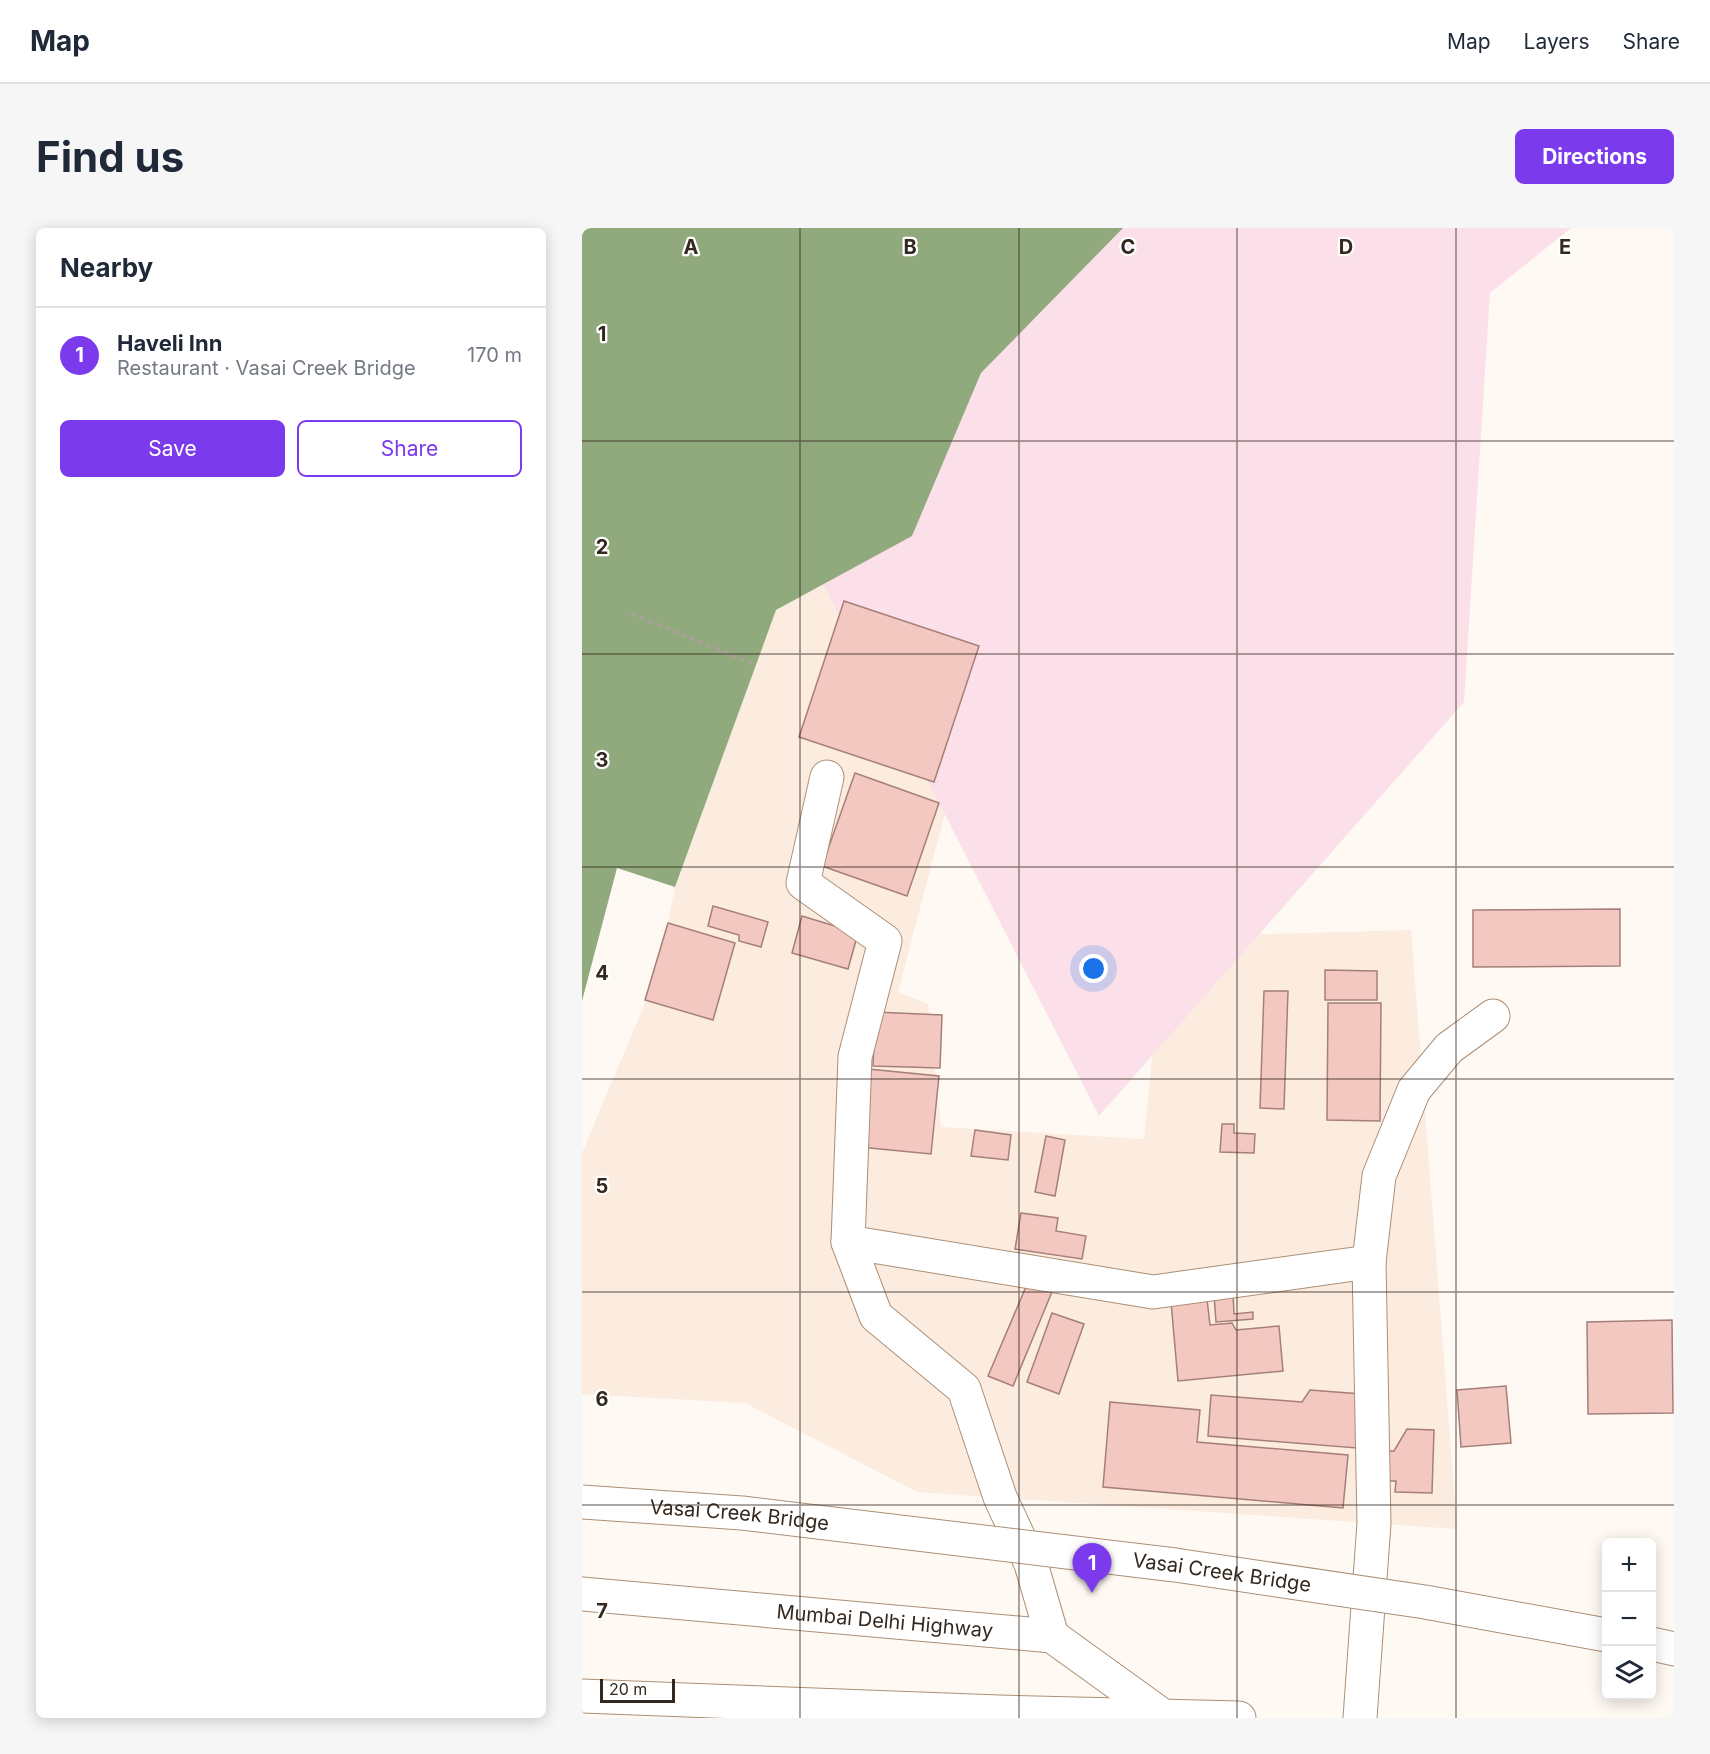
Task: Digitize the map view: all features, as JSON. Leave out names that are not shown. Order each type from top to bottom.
[{"type":"main road","points":[[827,777],[803,883],[885,941],[855,1057],[848,1242],[876,1316],[964,1389],[1000,1497],[1031,1564],[1052,1636],[1176,1717]]},
{"type":"main road","points":[[1360,1718],[1374,1523],[1369,1262],[1379,1176],[1414,1090],[1449,1048],[1493,1016]]},
{"type":"main road","points":[[848,1242],[1153,1292],[1369,1262]]},
{"type":"main road","name":"Vasai Creek Bridge","points":[[582,1502],[742,1513],[1174,1564],[1425,1602],[1602,1634]]},
{"type":"main road","name":"Mumbai Delhi Highway","points":[[582,1594],[1052,1636]]},
{"type":"main road","points":[[1656,1645],[1674,1648]]},
{"type":"main road","points":[[582,1696],[1078,1716],[1239,1718]]},
{"type":"path","points":[[632,614],[756,665]]},
{"type":"shaded area","points":[[582,228],[1123,228],[981,373],[912,536],[776,610],[675,887],[617,868],[582,1001]]},
{"type":"shaded area","points":[[985,228],[1571,228],[1490,293],[1464,702],[1099,1116],[939,803],[819,577]]},
{"type":"shaded area","points":[[840,575],[993,631],[898,992],[928,1004],[941,1127],[1144,1139],[1164,937],[1411,930],[1457,1529],[917,1492],[745,1403],[582,1394],[582,1153],[643,1008],[668,923],[675,887],[776,610]]},
{"type":"building","points":[[844,601],[979,646],[934,782],[799,737]]},
{"type":"building","points":[[855,773],[939,803],[907,896],[822,866]]},
{"type":"building","points":[[713,906],[768,922],[761,947],[739,941],[739,935],[708,926]]},
{"type":"building","points":[[1620,909],[1620,966],[1473,967],[1473,910]]},
{"type":"building","points":[[802,916],[858,933],[848,969],[792,953]]},
{"type":"building","points":[[668,923],[735,943],[713,1020],[645,1000]]},
{"type":"building","points":[[1325,970],[1377,971],[1377,1000],[1325,1000]]},
{"type":"building","points":[[1264,991],[1288,991],[1284,1109],[1260,1108]]},
{"type":"building","points":[[1328,1003],[1381,1003],[1380,1121],[1327,1120]]},
{"type":"building","points":[[875,1012],[942,1015],[940,1068],[873,1066]]},
{"type":"building","points":[[868,1069],[939,1076],[931,1154],[860,1147]]},
{"type":"building","points":[[1222,1124],[1234,1124],[1234,1133],[1255,1134],[1254,1153],[1220,1152]]},
{"type":"building","points":[[975,1130],[1011,1135],[1008,1160],[971,1156]]},
{"type":"building","points":[[1046,1136],[1065,1140],[1055,1196],[1035,1192]]},
{"type":"building","points":[[1021,1213],[1058,1218],[1056,1231],[1086,1236],[1082,1259],[1015,1249]]},
{"type":"building","points":[[1028,1282],[1052,1292],[1013,1386],[988,1376]]},
{"type":"building","points":[[1233,1294],[1234,1314],[1253,1312],[1253,1319],[1216,1322],[1214,1295]]},
{"type":"building","points":[[1207,1299],[1210,1325],[1232,1323],[1236,1330],[1279,1326],[1283,1371],[1178,1381],[1171,1302]]},
{"type":"building","points":[[1052,1313],[1084,1324],[1059,1394],[1027,1382]]},
{"type":"building","points":[[1672,1320],[1673,1413],[1588,1414],[1587,1322]]},
{"type":"building","points":[[1506,1386],[1511,1443],[1461,1447],[1457,1390]]},
{"type":"building","points":[[1310,1390],[1361,1394],[1357,1448],[1208,1436],[1211,1395],[1302,1402]]},
{"type":"building","points":[[1110,1402],[1200,1410],[1197,1442],[1348,1455],[1343,1508],[1103,1487]]},
{"type":"building","points":[[1407,1429],[1434,1430],[1432,1493],[1395,1492],[1396,1481],[1384,1481],[1385,1451],[1394,1451]]},
{"type":"place","name":"Haveli Inn","points":[[1092,1593]]}]
